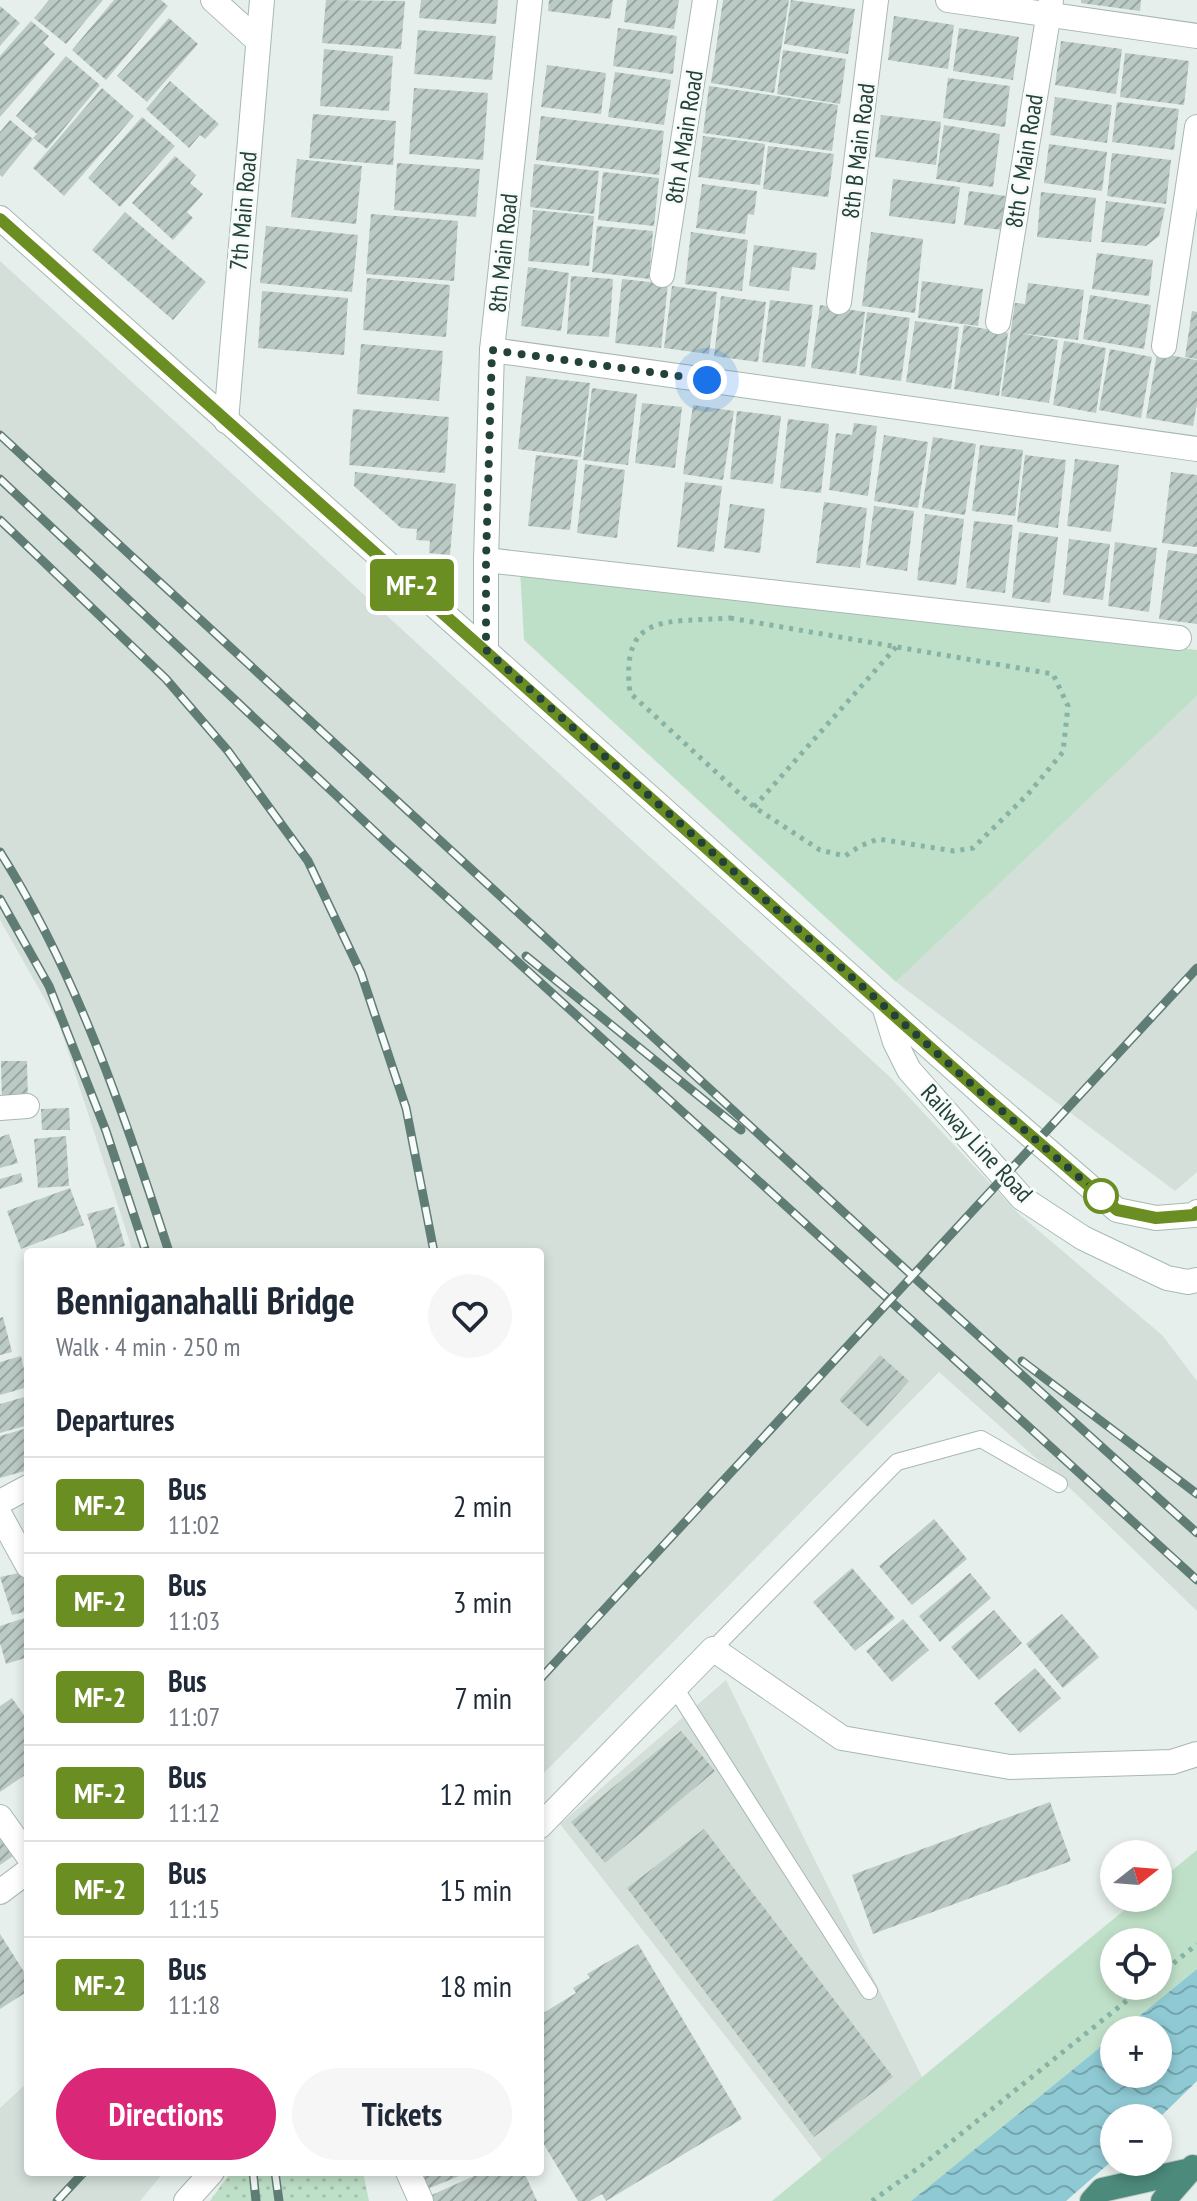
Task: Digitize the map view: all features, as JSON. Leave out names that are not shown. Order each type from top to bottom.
[{"type":"highway","points":[[1092,2201],[1102,2190],[1194,2166]]},
{"type":"highway","points":[[1163,2201],[1194,2166]]},
{"type":"street","points":[[213,0],[257,40]]},
{"type":"street","name":"7th Main Road","points":[[226,421],[262,0]]},
{"type":"street","name":"8th Main Road","points":[[486,650],[492,350],[530,0]]},
{"type":"street","name":"8th A Main Road","points":[[662,275],[705,0]]},
{"type":"street","name":"8th B Main Road","points":[[839,302],[876,0]]},
{"type":"street","points":[[948,0],[1049,8],[1197,36]]},
{"type":"street","name":"8th C Main Road","points":[[998,322],[1049,8]]},
{"type":"street","points":[[1164,346],[1197,127]]},
{"type":"street","name":"Railway Line Road","points":[[0,218],[987,1098],[1117,1210],[1156,1218],[1194,1215],[1197,1212]]},
{"type":"street","points":[[492,350],[1197,449]]},
{"type":"street","points":[[486,560],[1179,638]]},
{"type":"street","name":"Railway Line Road","points":[[883,1003],[895,1042],[909,1070],[1022,1198],[1083,1238],[1167,1278],[1194,1282]]},
{"type":"street","points":[[0,1108],[27,1106]]},
{"type":"street","points":[[0,1502],[24,1489]]},
{"type":"street","points":[[0,1515],[24,1559]]},
{"type":"street","points":[[544,1822],[713,1649],[842,1738],[1010,1767],[1172,1762],[1197,1754]]},
{"type":"street","points":[[0,1817],[24,1850]]},
{"type":"street","points":[[0,1892],[24,1874]]},
{"type":"street","points":[[186,2201],[208,2176]]},
{"type":"street","points":[[410,2176],[421,2201]]},
{"type":"lane","points":[[713,1649],[897,1462],[981,1439],[1059,1484]]},
{"type":"lane","points":[[675,1688],[869,1991]]},
{"type":"path","points":[[730,618],[1053,674],[1068,706],[1063,752],[1028,794],[973,848],[954,851],[878,839],[845,856],[820,850],[754,807],[630,693],[627,663],[636,637],[655,624],[730,618]]},
{"type":"path","points":[[754,807],[897,646]]},
{"type":"path","points":[[1172,1965],[1197,1944]]},
{"type":"path","points":[[872,2201],[921,2166],[1128,2000]]},
{"type":"shaded area","points":[[0,261],[890,1077],[1020,1215],[1162,1335],[1197,1381],[1197,1611],[1074,1492],[939,1372],[544,1773],[544,1248],[132,1248],[59,1024],[0,920]]},
{"type":"shaded area","points":[[1197,696],[1197,1172],[1175,1191],[896,982]]},
{"type":"shaded area","points":[[726,1680],[922,2077],[822,2160],[560,1824]]},
{"type":"shaded area","points":[[24,2086],[24,2176],[161,2176],[140,2201],[0,2201],[0,2108]]},
{"type":"green space","points":[[520,569],[1197,650],[1197,696],[896,982],[524,640]]},
{"type":"green space","points":[[1197,1850],[1197,1969],[1172,1989],[1172,1928],[1103,1928],[1122,1912],[1172,1912],[1172,1871]]},
{"type":"green space","points":[[1100,1930],[1100,2000],[1159,2000],[1139,2016],[1100,2016],[1100,2047],[911,2201],[772,2201]]},
{"type":"green space","points":[[228,2176],[364,2176],[369,2201],[210,2201]]},
{"type":"water","points":[[1197,1969],[1197,2201],[911,2201],[1100,2047],[1100,2088],[1172,2088],[1172,2016],[1139,2016],[1159,2000],[1172,2000],[1172,1989]]},
{"type":"pier","points":[[1197,2081],[1197,2201],[1066,2201],[1100,2171],[1100,2176],[1172,2176],[1172,2105]]},
{"type":"building","points":[[49,0],[103,0],[66,44],[34,18]]},
{"type":"building","points":[[114,0],[161,0],[168,6],[106,80],[72,50]]},
{"type":"building","points":[[326,0],[405,1],[401,49],[322,43]]},
{"type":"building","points":[[421,0],[498,0],[496,24],[419,18]]},
{"type":"building","points":[[549,0],[613,0],[610,19],[548,11]]},
{"type":"building","points":[[627,0],[679,0],[674,29],[624,22]]},
{"type":"building","points":[[723,0],[789,0],[774,93],[711,83]]},
{"type":"building","points":[[791,0],[855,9],[848,54],[784,44]]},
{"type":"building","points":[[1081,0],[1141,0],[1140,11],[1081,3]]},
{"type":"building","points":[[0,6],[20,23],[0,46]]},
{"type":"building","points":[[894,16],[954,25],[948,69],[888,60]]},
{"type":"building","points":[[169,18],[198,44],[147,102],[117,76]]},
{"type":"building","points":[[31,21],[49,36],[43,43],[55,54],[0,117],[0,56]]},
{"type":"building","points":[[618,28],[677,36],[673,74],[613,66]]},
{"type":"building","points":[[959,28],[1019,37],[1013,80],[953,71]]},
{"type":"building","points":[[418,30],[496,36],[492,80],[414,74]]},
{"type":"building","points":[[1061,41],[1122,49],[1116,94],[1055,85]]},
{"type":"building","points":[[324,49],[393,56],[389,111],[320,106]]},
{"type":"building","points":[[783,50],[846,59],[840,104],[777,94]]},
{"type":"building","points":[[1125,53],[1189,61],[1184,105],[1120,97]]},
{"type":"building","points":[[66,56],[100,85],[47,149],[33,138],[37,134],[16,116]]},
{"type":"building","points":[[547,65],[606,73],[601,114],[541,107]]},
{"type":"building","points":[[615,72],[671,80],[664,125],[608,117]]},
{"type":"building","points":[[948,78],[1010,86],[1005,127],[943,118]]},
{"type":"building","points":[[170,81],[219,124],[205,139],[200,135],[189,148],[146,109]]},
{"type":"building","points":[[709,86],[838,105],[832,151],[703,133]]},
{"type":"building","points":[[102,88],[134,116],[64,196],[33,168]]},
{"type":"building","points":[[414,88],[488,93],[483,160],[409,154]]},
{"type":"building","points":[[1055,97],[1112,105],[1107,143],[1050,135]]},
{"type":"building","points":[[1117,102],[1179,109],[1174,150],[1112,142]]},
{"type":"building","points":[[313,114],[396,121],[393,165],[309,158]]},
{"type":"building","points":[[881,115],[941,122],[936,165],[875,157]]},
{"type":"building","points":[[541,116],[664,131],[659,175],[536,160]]},
{"type":"building","points":[[142,117],[175,146],[120,207],[88,178]]},
{"type":"building","points":[[10,120],[33,139],[2,177],[0,132]]},
{"type":"building","points":[[944,125],[1000,134],[993,187],[936,179]]},
{"type":"building","points":[[703,136],[765,144],[760,185],[698,177]]},
{"type":"building","points":[[1049,144],[1107,152],[1102,191],[1044,183]]},
{"type":"building","points":[[768,146],[834,154],[828,197],[763,189]]},
{"type":"building","points":[[1112,153],[1171,160],[1166,204],[1107,196]]},
{"type":"building","points":[[175,156],[196,175],[190,183],[203,194],[187,212],[193,218],[173,240],[132,203]]},
{"type":"building","points":[[297,159],[362,166],[356,224],[291,217]]},
{"type":"building","points":[[397,163],[480,169],[476,217],[394,210]]},
{"type":"building","points":[[534,164],[599,171],[594,214],[530,207]]},
{"type":"building","points":[[603,172],[659,178],[654,226],[598,220]]},
{"type":"building","points":[[893,179],[960,187],[955,224],[889,216]]},
{"type":"building","points":[[702,184],[757,191],[754,215],[748,214],[745,234],[696,228]]},
{"type":"building","points":[[969,191],[1006,196],[1002,230],[964,225]]},
{"type":"building","points":[[1041,192],[1096,198],[1091,242],[1037,237]]},
{"type":"building","points":[[1106,201],[1165,208],[1159,236],[1146,246],[1101,242]]},
{"type":"building","points":[[533,210],[594,216],[589,266],[528,261]]},
{"type":"building","points":[[125,212],[206,282],[173,320],[92,250]]},
{"type":"building","points":[[371,214],[458,221],[454,281],[366,274]]},
{"type":"building","points":[[266,226],[358,235],[352,292],[260,283]]},
{"type":"building","points":[[597,226],[653,231],[649,279],[592,272]]},
{"type":"building","points":[[691,232],[748,240],[742,291],[685,284]]},
{"type":"building","points":[[871,232],[923,239],[915,313],[862,306]]},
{"type":"building","points":[[754,245],[817,253],[815,270],[792,267],[789,291],[749,286]]},
{"type":"building","points":[[1097,253],[1153,260],[1149,296],[1092,289]]},
{"type":"building","points":[[528,267],[569,273],[561,331],[521,326]]},
{"type":"building","points":[[571,276],[613,279],[609,337],[567,334]]},
{"type":"building","points":[[367,278],[450,285],[446,337],[363,330]]},
{"type":"building","points":[[622,279],[668,284],[661,348],[615,343]]},
{"type":"building","points":[[922,281],[983,289],[978,326],[918,318]]},
{"type":"building","points":[[1028,283],[1084,290],[1078,340],[1019,333],[1058,340],[1049,403],[1001,396],[1015,303],[1025,304]]},
{"type":"building","points":[[672,286],[717,292],[709,354],[664,348]]},
{"type":"building","points":[[262,291],[348,298],[344,355],[258,348]]},
{"type":"building","points":[[1090,295],[1151,305],[1144,349],[1083,339]]},
{"type":"building","points":[[721,296],[766,302],[758,362],[714,356]]},
{"type":"building","points":[[770,300],[813,305],[805,367],[762,362]]},
{"type":"building","points":[[820,305],[865,312],[856,374],[811,368]]},
{"type":"building","points":[[1192,311],[1197,312],[1197,359],[1185,357]]},
{"type":"building","points":[[867,312],[910,318],[901,381],[859,375]]},
{"type":"building","points":[[915,321],[959,327],[951,389],[906,382]]},
{"type":"building","points":[[964,325],[1008,333],[999,396],[954,389]]},
{"type":"building","points":[[1064,341],[1106,348],[1096,413],[1053,405]]},
{"type":"building","points":[[361,344],[443,351],[439,401],[357,394]]},
{"type":"building","points":[[1110,349],[1152,357],[1141,418],[1099,410]]},
{"type":"building","points":[[1157,353],[1197,360],[1197,404],[1193,426],[1146,418]]},
{"type":"building","points":[[526,376],[590,383],[581,457],[518,449]]},
{"type":"building","points":[[592,388],[637,394],[628,465],[583,460]]},
{"type":"building","points":[[642,403],[682,407],[675,468],[635,463]]},
{"type":"building","points":[[693,405],[734,411],[723,480],[683,474]]},
{"type":"building","points":[[353,409],[449,417],[445,473],[349,465]]},
{"type":"building","points":[[737,411],[781,416],[773,484],[730,479]]},
{"type":"building","points":[[788,419],[829,424],[821,493],[780,488]]},
{"type":"building","points":[[854,423],[877,426],[868,496],[829,490],[836,433],[852,435]]},
{"type":"building","points":[[884,435],[928,442],[918,508],[874,501]]},
{"type":"building","points":[[933,437],[976,444],[965,515],[922,508]]},
{"type":"building","points":[[980,445],[1023,450],[1015,516],[972,511]]},
{"type":"building","points":[[536,455],[578,460],[570,530],[528,526]]},
{"type":"building","points":[[1025,455],[1066,460],[1058,528],[1017,522]]},
{"type":"building","points":[[1075,459],[1119,465],[1111,532],[1067,526]]},
{"type":"building","points":[[585,464],[625,470],[617,538],[577,533]]},
{"type":"building","points":[[355,472],[456,484],[450,555],[429,553],[430,541],[416,540],[417,529],[401,528],[354,486]]},
{"type":"building","points":[[1171,472],[1197,475],[1197,547],[1162,543]]},
{"type":"building","points":[[685,482],[722,486],[714,552],[677,547]]},
{"type":"building","points":[[824,502],[867,508],[860,568],[816,563]]},
{"type":"building","points":[[730,504],[765,509],[760,553],[724,548]]},
{"type":"building","points":[[874,506],[914,511],[907,571],[866,565]]},
{"type":"building","points":[[925,514],[964,519],[956,585],[917,580]]},
{"type":"building","points":[[974,521],[1013,525],[1005,593],[966,588]]},
{"type":"building","points":[[1019,532],[1058,537],[1050,603],[1012,598]]},
{"type":"building","points":[[1069,539],[1110,544],[1103,600],[1063,595]]},
{"type":"building","points":[[1115,542],[1157,548],[1149,612],[1108,606]]},
{"type":"building","points":[[1168,550],[1197,554],[1197,624],[1159,619]]},
{"type":"building","points":[[1,1061],[27,1061],[28,1102],[2,1103]]},
{"type":"building","points":[[69,1108],[70,1130],[42,1130],[41,1109]]},
{"type":"building","points":[[9,1134],[18,1163],[0,1168],[0,1137]]},
{"type":"building","points":[[66,1136],[69,1186],[38,1188],[34,1139]]},
{"type":"building","points":[[21,1173],[23,1182],[0,1189],[0,1179]]},
{"type":"building","points":[[70,1188],[84,1225],[21,1249],[7,1211]]},
{"type":"building","points":[[114,1207],[125,1246],[97,1248],[87,1214]]},
{"type":"building","points":[[3,1317],[12,1352],[0,1355],[0,1318]]},
{"type":"building","points":[[880,1355],[909,1381],[868,1427],[839,1400]]},
{"type":"building","points":[[21,1356],[24,1388],[0,1395],[0,1362]]},
{"type":"building","points":[[24,1397],[24,1426],[0,1433],[0,1404]]},
{"type":"building","points":[[24,1429],[24,1471],[0,1478],[0,1436]]},
{"type":"building","points":[[934,1519],[967,1559],[912,1605],[879,1566]]},
{"type":"building","points":[[852,1568],[895,1618],[855,1651],[813,1602]]},
{"type":"building","points":[[24,1572],[24,1612],[12,1615],[0,1577]]},
{"type":"building","points":[[970,1573],[991,1598],[940,1642],[919,1616]]},
{"type":"building","points":[[994,1610],[1022,1643],[979,1680],[951,1647]]},
{"type":"building","points":[[1062,1614],[1099,1657],[1063,1688],[1026,1644]]},
{"type":"building","points":[[24,1618],[24,1658],[6,1664],[0,1643],[0,1626]]},
{"type":"building","points":[[903,1619],[929,1650],[892,1682],[866,1651]]},
{"type":"building","points":[[1035,1668],[1061,1698],[1020,1733],[994,1703]]},
{"type":"building","points":[[12,1698],[24,1715],[24,1776],[0,1792],[0,1706]]},
{"type":"building","points":[[681,1731],[715,1771],[605,1863],[571,1822]]},
{"type":"building","points":[[1050,1802],[1071,1861],[873,1934],[852,1875]]},
{"type":"building","points":[[0,1822],[19,1852],[0,1865]]},
{"type":"building","points":[[704,1829],[893,2077],[814,2137],[627,1888]]},
{"type":"building","points":[[0,1934],[24,1972],[24,1994],[0,2009]]},
{"type":"building","points":[[638,1944],[742,2119],[606,2201],[602,2194],[590,2201],[578,2201],[544,2145],[544,2013],[576,1993],[573,1988],[590,1978],[587,1974]]},
{"type":"building","points":[[414,2176],[459,2176],[420,2192]]},
{"type":"building","points":[[474,2176],[526,2176],[537,2201],[426,2201],[425,2198]]},
{"type":"railway","points":[[0,435],[929,1291],[1197,1533]]},
{"type":"railway","points":[[0,479],[387,843],[1197,1580]]},
{"type":"railway","points":[[0,520],[166,679],[228,751],[308,861],[361,973],[406,1108],[433,1248]]},
{"type":"railway","points":[[0,852],[28,899],[76,996],[135,1149],[168,1248]]},
{"type":"railway","points":[[0,899],[49,986],[106,1131],[145,1248]]},
{"type":"railway","points":[[526,956],[741,1130]]},
{"type":"railway","points":[[544,1675],[1197,968]]},
{"type":"railway","points":[[1022,1361],[1197,1494]]},
{"type":"railway","points":[[57,2201],[80,2176]]},
{"type":"railway","points":[[253,2176],[256,2201]]},
{"type":"railway","points":[[276,2176],[279,2201]]},
{"type":"bus line","name":"MF-2","points":[[0,219],[342,526],[1117,1210],[1156,1218],[1194,1215],[1197,1212]]},
{"type":"route","points":[[707,380],[492,350],[486,650],[987,1098],[1101,1196]]}]
